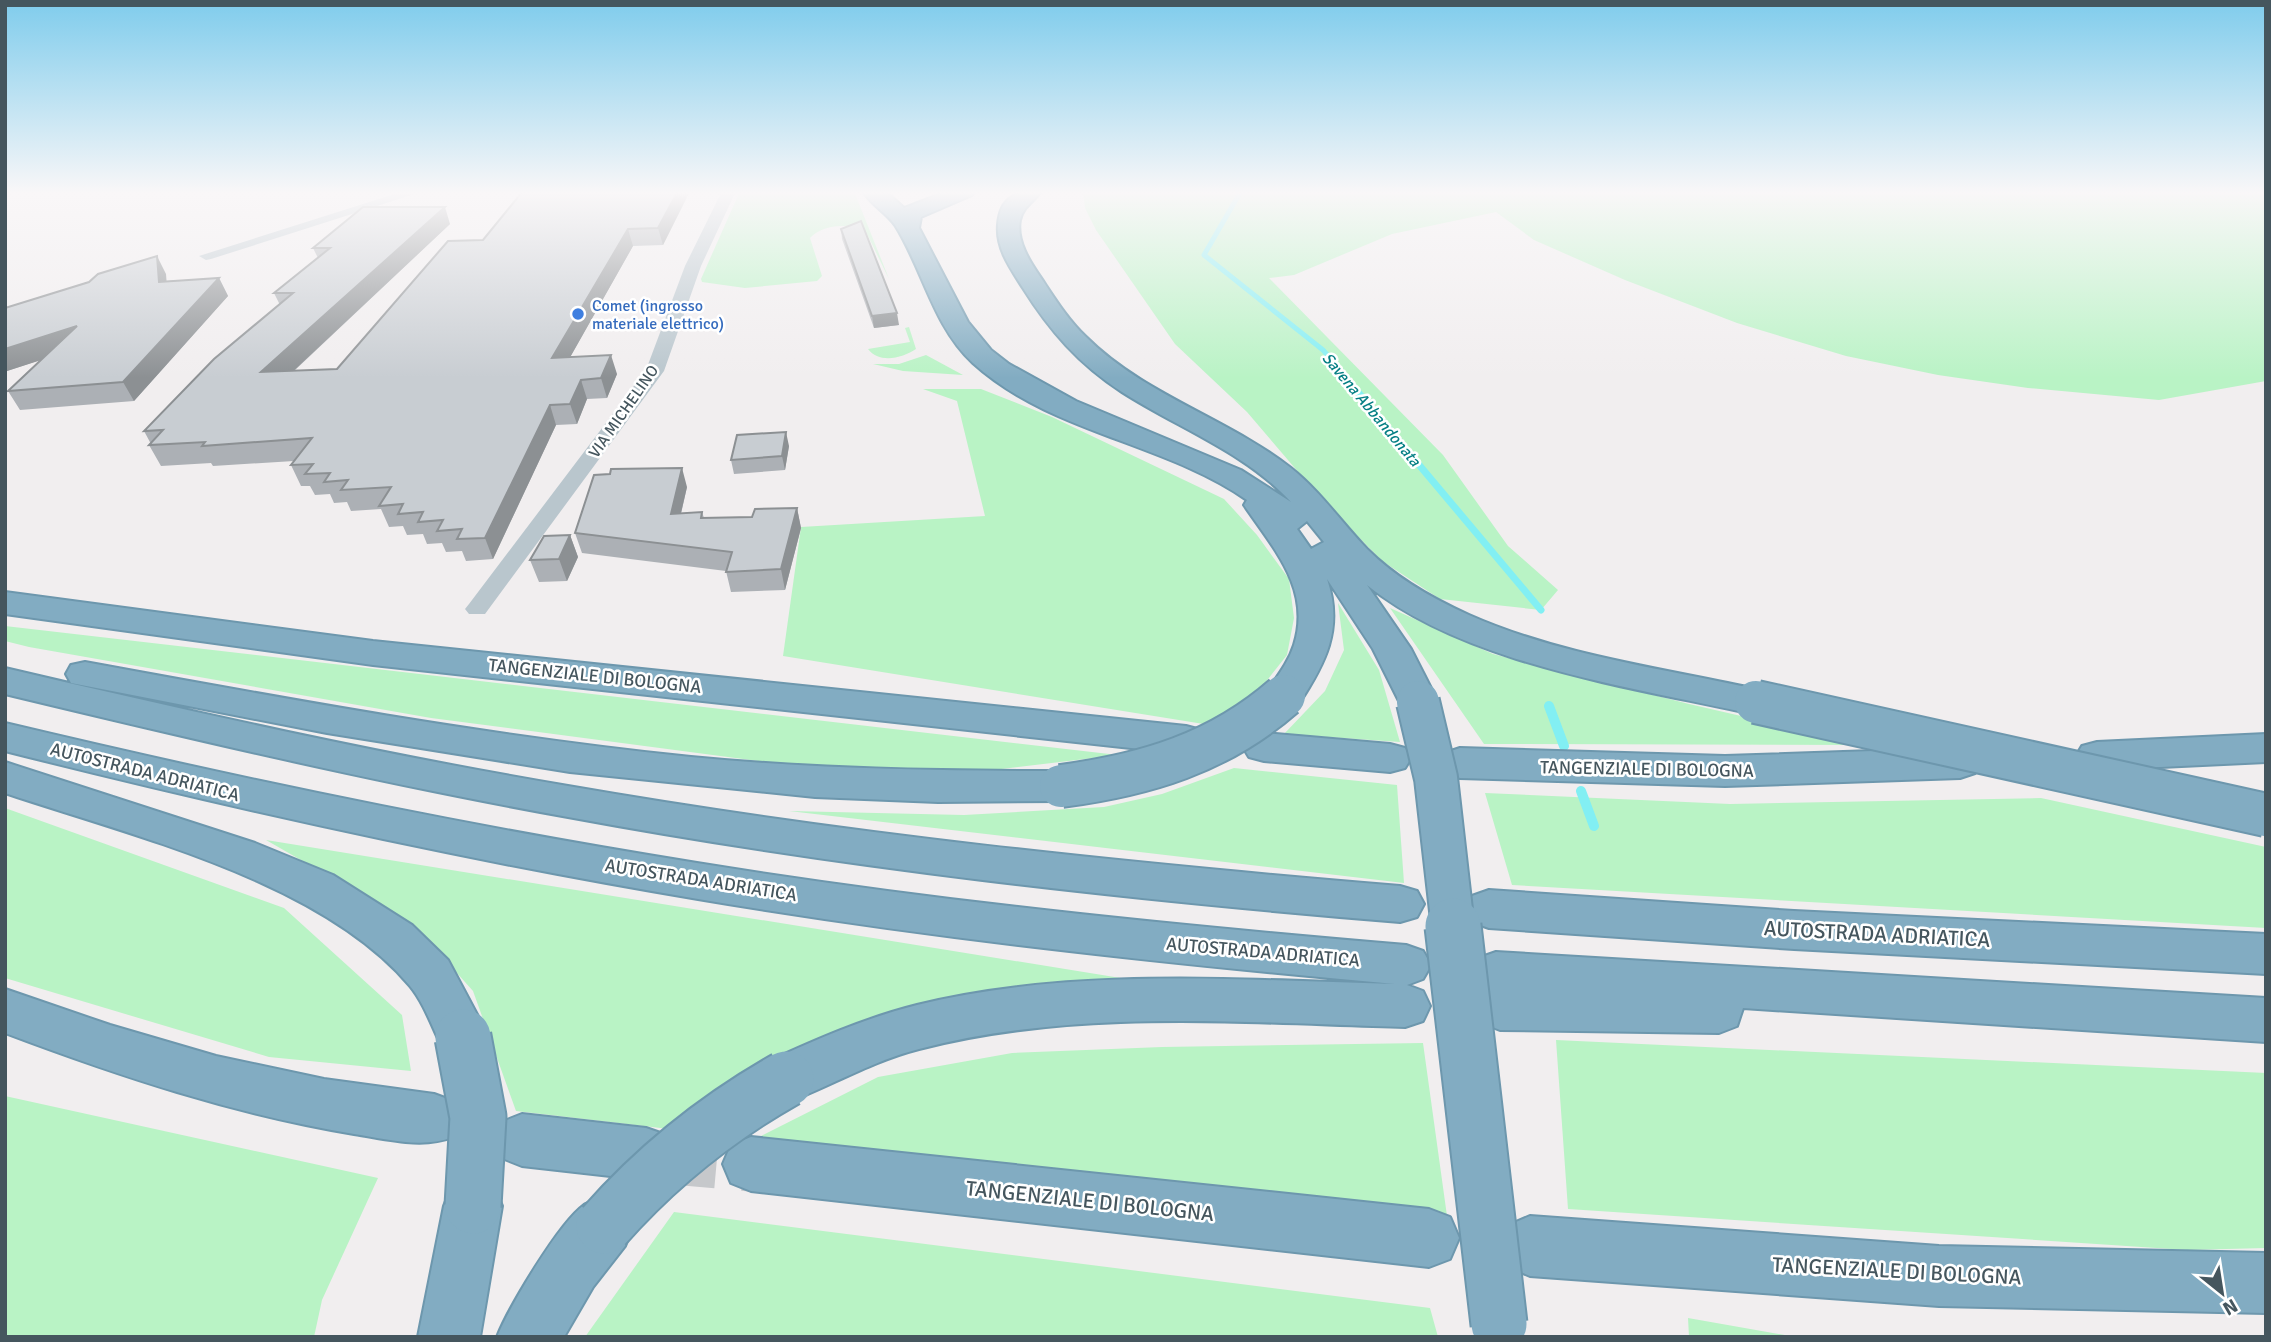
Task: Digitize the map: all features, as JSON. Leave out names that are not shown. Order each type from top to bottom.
[{"type":"highway","points":[[921,254],[956,327],[981,356],[1000,371],[1034,389],[1234,477],[1265,495],[1333,564]]},
{"type":"highway","points":[[1015,254],[1068,335],[1086,353],[1136,389],[1241,447],[1281,475],[1371,572],[1420,606],[1465,626],[1524,647],[1756,702],[2266,816]]},
{"type":"highway","points":[[1241,447],[1304,516],[1333,564],[1392,649],[1418,702],[1436,778],[1499,1330]]},
{"type":"highway","points":[[5,659],[318,718],[586,761],[821,784],[968,789],[1061,786],[1144,772],[1200,753],[1248,727],[1284,696],[1308,661],[1318,628],[1318,609],[1310,578],[1286,536],[1255,499],[1194,461]]},
{"type":"highway","points":[[5,590],[185,628]]},
{"type":"highway","name":"TANGENZIALE DI BOLOGNA","points":[[5,603],[373,653],[1186,740]]},
{"type":"highway","points":[[5,681],[296,749],[507,790],[738,828],[1125,878],[1400,904]]},
{"type":"highway","name":"AUTOSTRADA ADRIATICA","points":[[5,737],[250,797],[699,881],[1109,937],[1406,986],[1066,1005],[984,1014],[905,1031],[834,1056],[755,1095],[691,1140],[627,1199],[604,1226],[572,1266],[528,1337]]},
{"type":"highway","points":[[1264,747],[1390,758]]},
{"type":"highway","points":[[2097,756],[2266,748]]},
{"type":"highway","name":"TANGENZIALE DI BOLOGNA","points":[[1460,763],[1725,771],[1960,763]]},
{"type":"highway","points":[[5,777],[239,855],[317,888],[395,939],[430,974],[463,1037],[478,1117],[473,1206],[449,1337]]},
{"type":"highway","name":"AUTOSTRADA ADRIATICA","points":[[1489,909],[1794,930],[2266,954]]},
{"type":"highway","points":[[1498,990],[2142,1013],[2266,1020]]},
{"type":"highway","points":[[5,1011],[100,1047],[231,1085],[377,1114],[434,1119]]},
{"type":"highway","points":[[522,1140],[646,1154]]},
{"type":"highway","name":"TANGENZIALE DI BOLOGNA","points":[[751,1164],[1429,1238]]},
{"type":"highway","name":"TANGENZIALE DI BOLOGNA","points":[[1530,1246],[1939,1276],[2266,1283]]},
{"type":"street","points":[[206,256],[214,254]]},
{"type":"street","name":"VIA MICHELINO","points":[[477,609],[656,371],[698,254]]},
{"type":"green space","points":[[712,254],[815,254],[822,276],[817,281],[745,288],[702,282]]},
{"type":"green space","points":[[1112,254],[1345,254],[1294,275],[1269,278],[1443,455],[1508,546],[1558,590],[1541,610],[1440,599],[1382,561],[1323,501],[1247,412],[1175,344]]},
{"type":"green space","points":[[1565,254],[2266,254],[2266,381],[2159,400],[2028,388],[1938,375],[1846,356],[1737,323]]},
{"type":"green space","points":[[909,327],[916,349],[911,352],[885,358],[878,357],[868,349],[910,342],[905,328]]},
{"type":"green space","points":[[926,355],[963,375],[903,371],[873,364],[899,364]]},
{"type":"green space","points":[[923,389],[981,389],[1052,417],[1224,499],[1257,535],[1289,579],[1294,618],[1287,655],[1257,693],[1216,726],[783,656],[801,527],[985,516],[957,401]]},
{"type":"green space","points":[[1338,603],[1379,670],[1400,742],[1284,734],[1325,691],[1344,650]]},
{"type":"green space","points":[[1390,608],[1493,654],[1689,704],[1866,745],[1484,744]]},
{"type":"green space","points":[[5,626],[1118,755],[969,773],[774,763],[431,718],[29,647],[5,641]]},
{"type":"green space","points":[[1234,768],[1397,785],[1404,883],[789,811],[964,815],[1104,807],[1162,794]]},
{"type":"green space","points":[[1485,793],[1730,804],[2041,798],[2266,847],[2266,928],[1512,885]]},
{"type":"green space","points":[[5,808],[284,908],[402,1015],[411,1071],[269,1057],[5,978]]},
{"type":"green space","points":[[266,840],[1133,980],[944,1003],[813,1040],[669,1129],[516,1111],[473,991],[414,925]]},
{"type":"green space","points":[[1556,1040],[2266,1073],[2266,1248],[2187,1250],[1568,1209]]},
{"type":"green space","points":[[1423,1043],[1447,1216],[755,1139],[878,1077],[1012,1053],[1162,1047]]},
{"type":"green space","points":[[5,1096],[378,1178],[322,1300],[314,1337],[5,1337]]},
{"type":"green space","points":[[674,1212],[1430,1308],[1438,1337],[585,1337]]},
{"type":"green space","points":[[1688,1318],[1796,1337],[1689,1337]]},
{"type":"building","points":[[323,254],[393,254],[261,372],[337,369],[437,254],[613,254],[552,358],[611,355],[601,378],[581,380],[570,404],[550,405],[485,538],[457,539],[462,529],[437,531],[443,520],[418,522],[423,512],[398,514],[403,504],[379,506],[391,487],[341,490],[348,480],[324,482],[330,473],[305,474],[313,464],[291,465],[312,438],[202,446],[205,442],[149,445],[163,430],[144,431],[214,359],[293,293],[274,293]]},
{"type":"building","points":[[850,254],[874,254],[897,313],[872,316]]},
{"type":"building","points":[[157,256],[159,282],[219,278],[123,382],[8,391],[77,326],[5,349],[5,308],[89,282],[98,274]]},
{"type":"building","points":[[786,432],[782,456],[731,460],[737,435]]},
{"type":"building","points":[[682,468],[671,514],[702,512],[701,518],[752,517],[755,509],[797,508],[781,569],[726,572],[732,552],[575,533],[594,475],[610,474],[611,469]]},
{"type":"building","points":[[570,535],[559,559],[530,560],[544,536]]},
{"type":"waterway","name":"Savena Abbandonata","points":[[1205,254],[1323,350],[1343,373]]},
{"type":"waterway","name":"Savena Abbandonata","points":[[1341,372],[1541,610]]},
{"type":"waterway","name":"Savena Abbandonata","points":[[1549,706],[1564,746]]},
{"type":"waterway","name":"Savena Abbandonata","points":[[1581,791],[1594,826]]},
{"type":"tunnel","points":[[662,1156],[751,1164]]},
{"type":"place","name":"Comet (ingrosso materiale elettrico)","points":[[578,314]]}]
